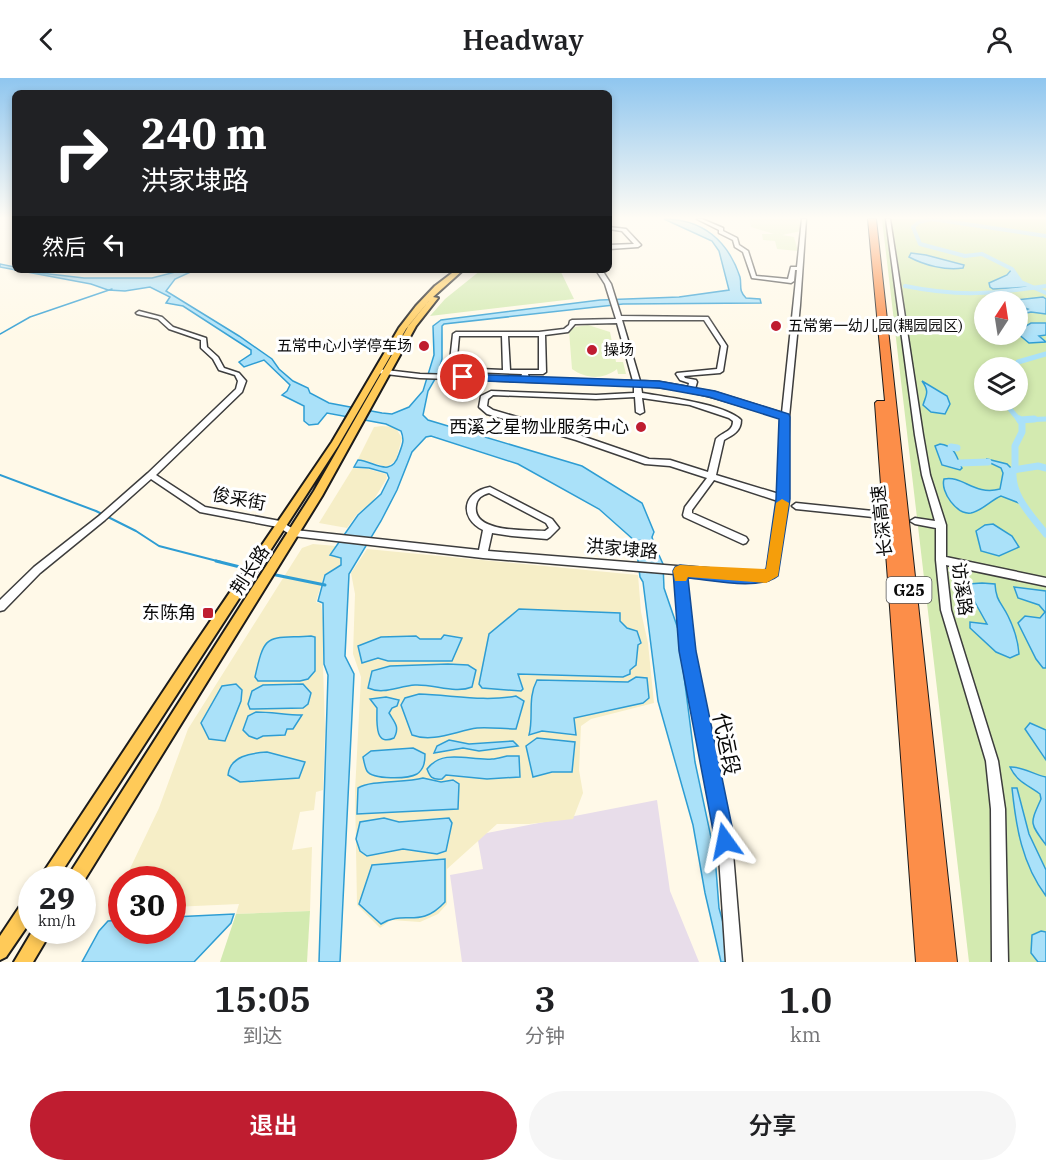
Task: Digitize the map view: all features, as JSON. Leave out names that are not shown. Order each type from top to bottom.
[{"type":"highway","name":"长深高速","points":[[869,260],[927,962]]},
{"type":"highway","name":"长深高速","points":[[876,260],[946,962]]},
{"type":"main road","name":"荆长路","points":[[364,405],[377,371],[412,312],[436,287],[456,273]]},
{"type":"main road","name":"荆长路","points":[[84,866],[293,532],[364,405],[424,309],[444,288],[466,273]]},
{"type":"main road","name":"荆长路","points":[[56,866],[280,524],[355,422]]},
{"type":"main road","points":[[0,951],[18,924]]},
{"type":"main road","points":[[23,962],[34,944]]},
{"type":"street","points":[[749,260],[754,277],[791,280],[793,268],[799,269]]},
{"type":"street","name":"洪家埭路","points":[[293,532],[483,554],[766,577],[772,572],[783,499],[785,417],[800,260]]},
{"type":"street","name":"访溪路","points":[[894,260],[922,455],[928,484],[941,525],[941,560],[946,610],[988,739],[994,773],[998,809],[1000,962]]},
{"type":"street","points":[[601,273],[612,296],[637,382],[640,412]]},
{"type":"street","points":[[0,607],[37,570],[105,516],[151,475],[239,390],[242,381],[237,374],[221,369],[216,358],[204,348],[204,339],[171,328],[160,318],[139,313]]},
{"type":"street","points":[[542,334],[543,372],[525,376],[507,372],[452,370],[456,334],[542,334],[566,331],[572,322],[706,318],[724,346],[720,371],[679,374],[682,380],[693,382],[691,389]]},
{"type":"street","points":[[505,334],[507,372]]},
{"type":"street","points":[[377,371],[442,377],[525,376],[637,382],[691,389],[743,402],[785,417]]},
{"type":"street","points":[[743,540],[687,515],[688,509],[711,478],[720,439],[736,431],[737,420],[724,413],[691,403],[638,395],[596,397],[491,393],[484,398],[483,407],[506,417],[579,438],[648,462],[670,463],[711,478],[735,482],[783,499]]},
{"type":"street","name":"俊采街","points":[[151,475],[203,510],[280,524],[293,532]]},
{"type":"street","points":[[490,490],[549,521],[554,528],[547,535],[488,530],[479,525],[472,516],[471,507],[474,496],[490,490]]},
{"type":"street","points":[[796,506],[873,514]]},
{"type":"street","points":[[915,521],[941,525]]},
{"type":"street","points":[[483,554],[488,530]]},
{"type":"street","points":[[941,560],[1046,582]]},
{"type":"street","name":"代运段","points":[[676,571],[687,651],[725,841],[734,962]]},
{"type":"shaded area","points":[[374,427],[395,427],[402,438],[396,460],[387,467],[358,459]]},
{"type":"shaded area","points":[[353,468],[386,474],[387,478],[373,501],[357,514],[347,528],[319,523]]},
{"type":"shaded area","points":[[313,544],[336,546],[329,555],[341,558],[340,565],[324,575],[316,602],[321,604],[325,632],[323,790],[316,792],[314,810],[300,812],[292,850],[312,847],[310,911],[236,914],[239,904],[186,906],[186,866],[131,866],[159,808],[188,729],[302,548]]},
{"type":"shaded area","points":[[367,549],[638,575],[654,703],[591,719],[581,726],[579,770],[583,793],[573,819],[529,824],[497,824],[447,869],[447,904],[438,914],[420,922],[391,920],[380,928],[357,905],[355,791],[361,677],[353,654],[355,594],[351,573]]},
{"type":"shaded area","points":[[657,800],[670,891],[699,962],[462,962],[450,875],[483,869],[477,835]]},
{"type":"green space","points":[[887,260],[1046,260],[1046,962],[969,962]]},
{"type":"green space","points":[[477,273],[561,273],[574,299],[430,316],[445,299]]},
{"type":"green space","name":"操场","points":[[588,325],[610,332],[616,362],[623,362],[626,374],[618,374],[617,369],[612,373],[594,377],[583,375],[572,369],[569,331],[575,327]]},
{"type":"green space","points":[[310,911],[307,962],[220,962],[236,914]]},
{"type":"water","points":[[721,260],[733,260],[744,295],[746,298],[760,299],[761,303],[623,304],[444,324],[442,326],[442,359],[438,374],[428,391],[423,415],[428,420],[582,466],[642,503],[654,532],[652,537],[663,564],[664,588],[678,629],[695,762],[715,856],[719,908],[734,962],[721,962],[705,893],[693,825],[658,701],[643,582],[640,577],[637,553],[638,550],[645,549],[643,540],[635,541],[599,509],[518,464],[431,436],[426,437],[412,452],[397,490],[381,521],[349,574],[345,656],[354,674],[340,962],[319,962],[328,675],[324,664],[323,603],[318,601],[325,575],[341,565],[341,558],[330,555],[358,515],[381,494],[389,478],[387,473],[354,467],[358,460],[382,467],[391,466],[396,461],[402,445],[401,431],[386,424],[327,413],[318,424],[309,425],[304,421],[304,406],[282,395],[290,385],[264,360],[244,367],[239,362],[251,354],[251,350],[183,306],[166,303],[170,297],[150,287],[125,291],[108,290],[91,284],[34,273],[84,278],[152,278],[171,273],[188,273],[175,279],[166,291],[272,359],[279,369],[293,381],[308,388],[310,393],[329,403],[392,414],[409,407],[423,391],[434,355],[433,326],[441,320],[600,300],[679,297],[729,290]]},
{"type":"water","points":[[916,260],[946,260],[964,265],[963,268],[950,269]]},
{"type":"water","points":[[0,264],[12,266],[12,269],[0,267]]},
{"type":"water","points":[[1012,269],[1021,282],[1031,287],[993,289],[990,287],[989,283],[1007,275]]},
{"type":"water","points":[[1043,297],[1046,299],[1046,314],[1028,313],[1028,299]]},
{"type":"water","points":[[1046,323],[1046,335],[1039,336],[1046,342],[1028,342],[1028,325]]},
{"type":"water","points":[[922,381],[947,396],[950,404],[945,414],[931,412],[923,405],[927,391]]},
{"type":"water","points":[[940,444],[949,447],[957,456],[962,468],[960,470],[942,465],[935,446]]},
{"type":"water","points":[[987,459],[1007,464],[1013,470],[1011,479],[1024,505],[1001,496],[971,513],[955,507],[947,496],[943,484],[944,479],[957,480],[983,490],[1000,489],[1003,473],[1001,468],[988,462]]},
{"type":"water","points":[[993,524],[1012,536],[1019,547],[999,556],[981,551],[976,531],[985,525]]},
{"type":"water","points":[[968,584],[995,584],[998,598],[1014,630],[1019,654],[1010,658],[996,652],[970,628],[970,622],[987,624],[967,588]]},
{"type":"water","points":[[1014,587],[1046,591],[1046,668],[1043,668],[1036,659],[1018,623],[1025,616],[1040,618],[1045,612],[1039,605],[1018,598]]},
{"type":"water","points":[[519,609],[620,613],[620,621],[627,628],[637,631],[641,643],[638,645],[636,665],[630,670],[630,674],[623,677],[518,674],[523,689],[521,691],[482,688],[479,684],[489,634]]},
{"type":"water","points":[[444,635],[462,638],[452,661],[388,661],[378,658],[362,663],[358,646],[381,637],[416,636],[420,639],[441,639]]},
{"type":"water","points":[[315,637],[315,671],[308,679],[258,681],[255,677],[258,662],[270,640]]},
{"type":"water","points":[[468,665],[476,670],[472,687],[459,690],[415,685],[380,691],[368,688],[372,671],[390,666]]},
{"type":"water","points":[[636,677],[647,678],[649,698],[643,703],[574,718],[576,735],[542,731],[529,735],[532,694],[537,680],[628,682]]},
{"type":"water","points":[[236,684],[242,690],[241,701],[225,741],[209,739],[201,723],[222,686]]},
{"type":"water","points":[[303,684],[311,693],[308,704],[303,708],[250,709],[248,704],[252,691],[263,685]]},
{"type":"water","points":[[419,694],[480,698],[516,696],[524,701],[516,729],[477,728],[428,738],[412,735],[401,705],[405,698]]},
{"type":"water","points":[[386,697],[399,700],[397,706],[389,713],[397,731],[394,738],[388,740],[380,736],[377,726],[377,708],[370,699]]},
{"type":"water","points":[[256,712],[302,715],[293,729],[287,729],[285,735],[263,736],[257,739],[249,736],[243,730],[248,716]]},
{"type":"water","points":[[1030,723],[1046,730],[1046,760],[1025,729]]},
{"type":"water","points":[[537,738],[575,742],[572,772],[552,772],[533,777],[526,746]]},
{"type":"water","points":[[449,740],[469,744],[513,741],[518,746],[479,751],[463,748],[434,753],[437,746]]},
{"type":"water","points":[[413,748],[425,754],[424,765],[413,776],[383,777],[366,770],[363,757],[371,751]]},
{"type":"water","points":[[267,752],[305,762],[299,778],[240,782],[228,775],[233,764],[242,757]]},
{"type":"water","points":[[519,756],[520,777],[487,779],[446,775],[442,779],[436,779],[430,776],[427,769],[433,763],[449,757],[492,759]]},
{"type":"water","points":[[1010,767],[1046,777],[1046,845],[1036,832],[1033,823],[1041,799],[1040,794],[1019,780]]},
{"type":"water","points":[[423,778],[441,782],[453,780],[459,784],[458,809],[357,814],[358,788],[364,785]]},
{"type":"water","points":[[1012,788],[1017,788],[1029,834],[1046,870],[1046,896],[1026,858]]},
{"type":"water","points":[[384,818],[399,822],[449,818],[452,823],[446,851],[437,854],[403,849],[367,856],[360,851],[356,839],[360,822]]},
{"type":"water","points":[[445,859],[445,902],[427,915],[397,918],[381,924],[359,904],[372,865]]},
{"type":"water","points":[[234,914],[231,923],[194,962],[82,962],[92,944],[96,944],[99,931],[108,921],[108,944],[186,944],[186,916]]},
{"type":"water","points":[[1041,931],[1046,932],[1046,962],[1038,962],[1031,953],[1032,935]]},
{"type":"waterway","points":[[995,260],[1012,269],[1021,282],[1034,288]]},
{"type":"waterway","points":[[905,286],[959,293],[1034,288]]},
{"type":"waterway","points":[[1034,288],[1046,286]]},
{"type":"waterway","points":[[1034,288],[1046,293]]},
{"type":"waterway","points":[[0,334],[30,317],[112,289]]},
{"type":"waterway","points":[[1028,359],[1046,354]]},
{"type":"waterway","points":[[1012,411],[1020,421]]},
{"type":"waterway","points":[[1015,470],[1015,446],[1022,432],[1022,423],[1019,419]]},
{"type":"waterway","points":[[1034,419],[1020,420],[1046,419]]},
{"type":"waterway","points":[[951,447],[957,448]]},
{"type":"waterway","points":[[959,463],[988,462]]},
{"type":"waterway","points":[[1015,470],[1038,466],[1046,468]]},
{"type":"waterway","points":[[1015,470],[1013,470],[1013,479],[1019,497],[1046,534]]},
{"type":"waterway","points":[[0,475],[96,511],[136,531],[159,546],[221,562]]},
{"type":"waterway","points":[[216,561],[248,569]]},
{"type":"waterway","points":[[271,574],[325,585]]},
{"type":"slow traffic","points":[[681,577],[680,571],[766,577],[772,572],[782,503]]},
{"type":"place","name":"五常第一幼儿园(耦园园区)","points":[[776,326]]},
{"type":"place","name":"五常中心小学停车场","points":[[424,346]]},
{"type":"place","name":"操场","points":[[592,350]]},
{"type":"place","name":"西溪之星物业服务中心","points":[[641,427]]},
{"type":"place","name":"东陈角","points":[[208,613]]},
{"type":"route","points":[[463,377],[659,384],[743,402],[785,417],[783,499],[772,572],[766,577],[759,578],[680,571],[687,651],[725,841]]}]
